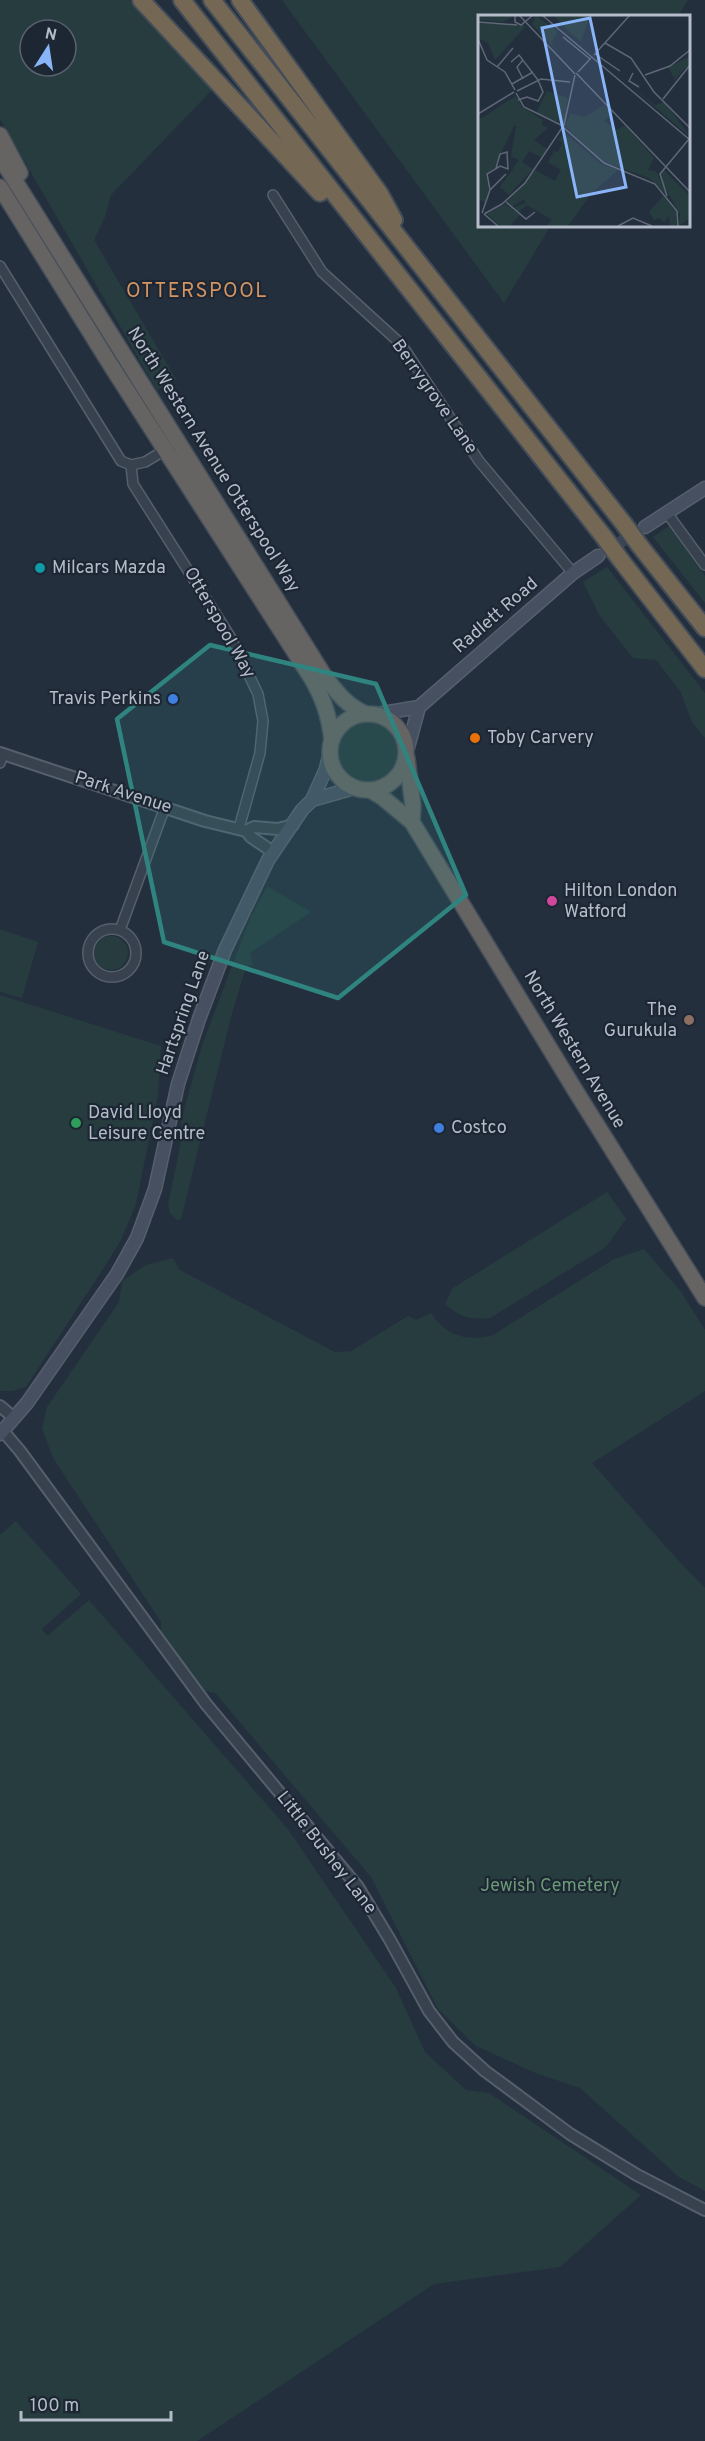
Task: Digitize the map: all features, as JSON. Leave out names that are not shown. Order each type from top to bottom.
[{"type":"highway","points":[[141,0],[407,287]]},
{"type":"highway","points":[[182,0],[705,669]]},
{"type":"highway","points":[[212,0],[705,628]]},
{"type":"highway","points":[[240,0],[380,194],[416,260]]},
{"type":"highway","points":[[0,135],[54,243]]},
{"type":"highway","name":"North Western Avenue Otterspool Way","points":[[0,157],[325,677],[342,699],[353,708],[371,714]]},
{"type":"highway","name":"North Western Avenue Otterspool Way","points":[[0,187],[110,364],[312,679],[324,700],[329,717],[331,745]]},
{"type":"highway","points":[[0,203],[110,364]]},
{"type":"highway","points":[[407,753],[400,774],[393,782],[382,788],[370,790],[354,788],[337,774],[333,767],[331,745],[344,722],[371,714],[394,722],[405,740],[407,753],[413,806],[412,822]]},
{"type":"highway","name":"North Western Avenue","points":[[370,790],[412,822],[586,1109],[705,1298]]},
{"type":"main road","points":[[645,527],[705,488]]},
{"type":"main road","name":"Radlett Road","points":[[419,707],[573,573],[598,556]]},
{"type":"main road","points":[[371,714],[419,707],[407,753]]},
{"type":"main road","name":"Hartspring Lane","points":[[1,1433],[27,1403],[117,1274],[137,1238],[155,1189],[178,1084],[225,950],[261,872],[312,800],[326,769],[331,745]]},
{"type":"main road","points":[[312,800],[354,788]]},
{"type":"street","name":"Berrygrove Lane","points":[[273,195],[322,272],[401,344],[479,461],[573,573]]},
{"type":"street","name":"Otterspool Way","points":[[0,266],[121,461],[131,465],[133,484],[231,638],[258,694],[263,721],[260,753],[243,830]]},
{"type":"street","points":[[131,465],[145,462],[165,450]]},
{"type":"street","points":[[667,513],[705,565]]},
{"type":"street","name":"Park Avenue","points":[[1,757],[205,821],[243,830],[273,852]]},
{"type":"street","points":[[120,930],[165,807]]},
{"type":"street","name":"Park Avenue","points":[[243,830],[254,827],[278,829],[293,825]]},
{"type":"street","points":[[110,928],[120,930],[131,938],[135,945],[135,960],[125,973],[118,976],[102,975],[95,970],[88,956],[91,941],[102,930],[110,928]]},
{"type":"street","points":[[0,1406],[15,1418]]},
{"type":"street","name":"Little Bushey Lane","points":[[1,1433],[20,1451],[206,1704],[358,1887],[429,2011],[453,2042],[485,2071],[570,2134],[637,2175],[705,2210]]},
{"type":"highlighted area","points":[[210,645],[376,684],[466,895],[338,998],[164,942],[117,719]]},
{"type":"green space","points":[[0,0],[129,0],[212,90],[111,195],[105,217],[94,240],[176,379],[157,390],[0,119]]},
{"type":"green space","points":[[282,0],[688,0],[679,15],[478,15],[478,226],[550,226],[504,303]]},
{"type":"green space","points":[[670,525],[705,576],[705,603],[653,537]]},
{"type":"green space","points":[[607,567],[705,693],[705,738],[692,722],[680,691],[656,660],[633,658],[599,615],[583,582]]},
{"type":"green space","points":[[368,722],[385,727],[393,735],[398,752],[393,769],[385,777],[368,782],[351,777],[343,769],[338,752],[343,735],[351,727]]},
{"type":"green space","points":[[267,886],[311,912],[250,953],[253,965],[246,967],[231,1017],[181,1219],[177,1220],[170,1213],[168,1205],[180,1147],[181,1121],[202,1045],[251,916]]},
{"type":"green space","points":[[0,929],[38,942],[22,998],[0,992]]},
{"type":"green space","points":[[111,936],[123,941],[128,953],[123,965],[111,970],[99,965],[94,953],[99,941]]},
{"type":"green space","name":"David Lloyd Leisure Centre","points":[[0,995],[161,1046],[158,1095],[136,1204],[121,1240],[26,1387],[13,1391],[0,1391]]},
{"type":"green space","points":[[607,1192],[626,1219],[606,1247],[490,1318],[466,1317],[445,1304],[453,1288]]},
{"type":"green space","name":"Jewish Cemetery","points":[[644,1249],[682,1293],[705,1330],[705,1391],[592,1463],[705,1588],[705,2191],[679,2177],[580,2088],[533,2072],[476,2046],[438,2009],[371,1877],[215,1693],[205,1691],[161,1633],[161,1622],[53,1458],[42,1428],[47,1407],[119,1302],[122,1281],[146,1265],[173,1258],[180,1270],[335,1352],[351,1351],[408,1316],[416,1320],[431,1313],[443,1327],[458,1335],[474,1338],[493,1335],[614,1259]]},
{"type":"green space","points":[[16,1521],[81,1594],[42,1629],[47,1636],[89,1600],[287,1828],[396,1988],[425,2052],[466,2090],[489,2093],[641,2195],[560,2267],[434,2284],[197,2441],[0,2441],[0,1535]]},
{"type":"tunnel","points":[[598,556],[645,527]]},
{"type":"place","name":"Milcars Mazda","points":[[40,568]]},
{"type":"place","name":"Travis Perkins","points":[[173,699]]},
{"type":"place","name":"Toby Carvery","points":[[475,738]]},
{"type":"place","name":"Hilton London Watford","points":[[552,901]]},
{"type":"place","name":"The Gurukula","points":[[689,1020]]},
{"type":"place","name":"David Lloyd Leisure Centre","points":[[76,1123]]},
{"type":"place","name":"Costco","points":[[439,1128]]},
{"type":"district","name":"OTTERSPOOL","points":[[197,292]]}]
